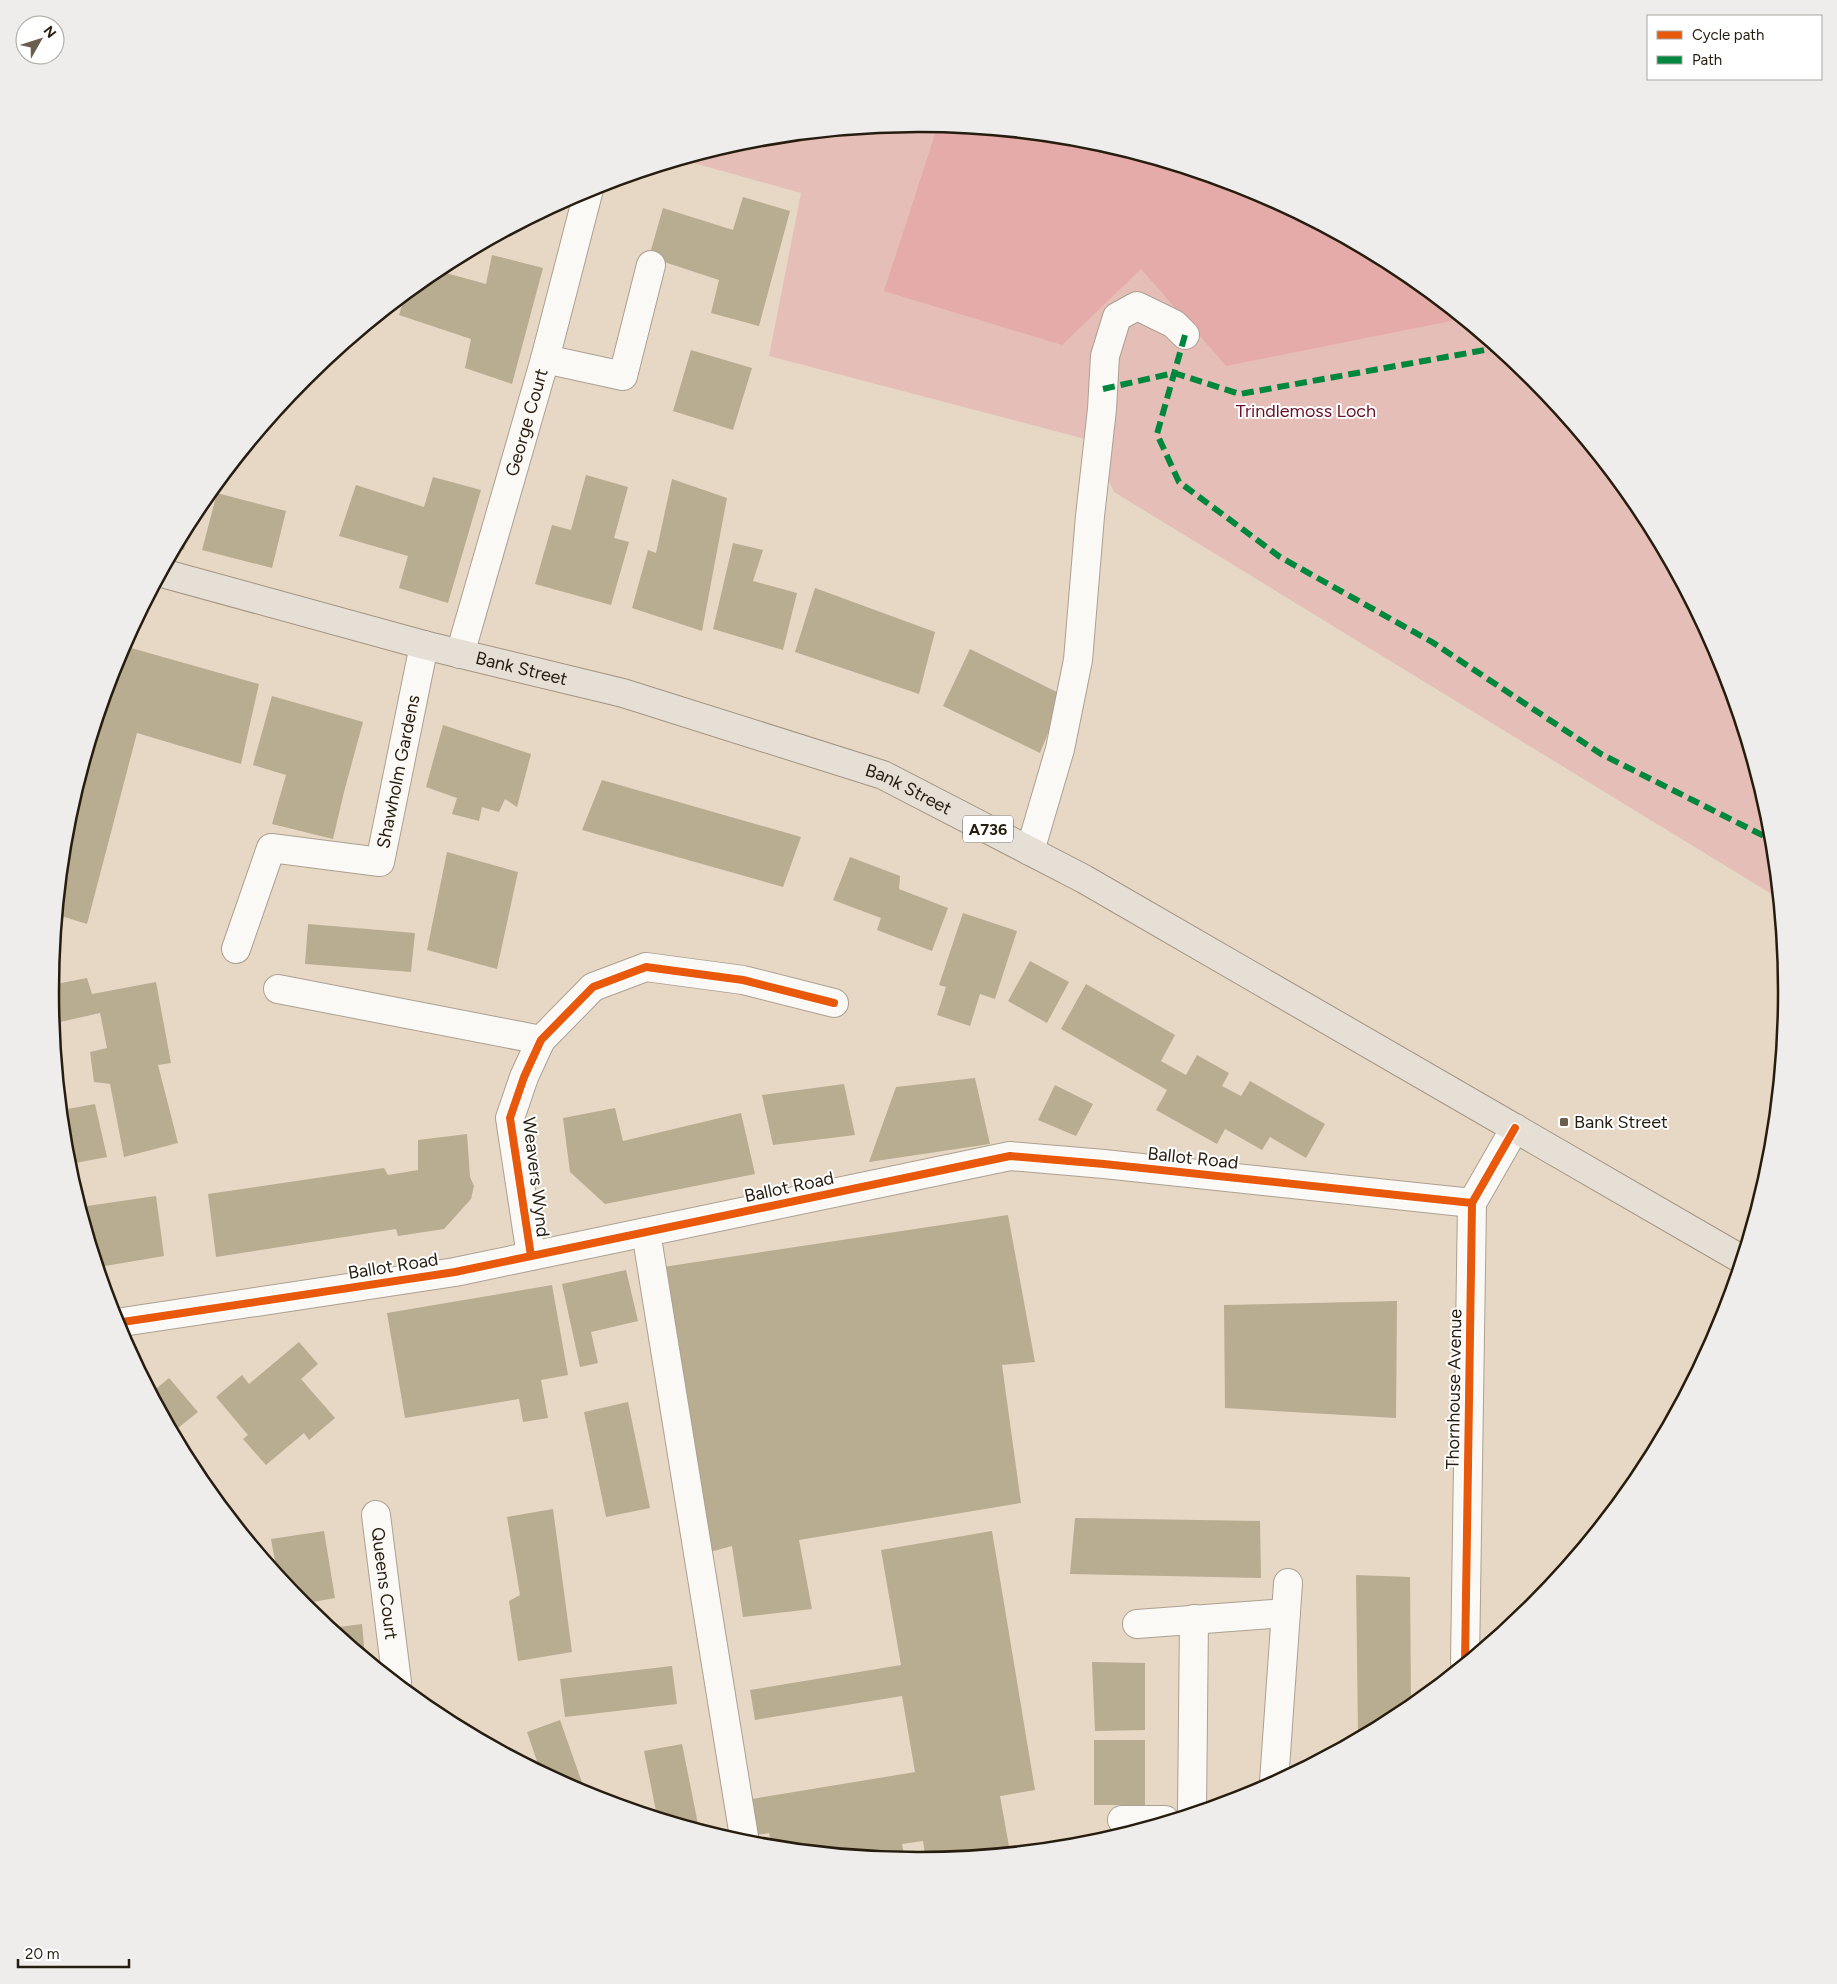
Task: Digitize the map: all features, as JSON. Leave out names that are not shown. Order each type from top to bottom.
[{"type":"main road","name":"Bank Street","points":[[167,574],[424,646],[623,693],[883,775],[1084,879],[1737,1256]]},
{"type":"street","name":"George Court","points":[[460,654],[545,359],[586,199]]},
{"type":"street","points":[[545,359],[623,376],[651,265]]},
{"type":"street","points":[[1030,851],[1060,749],[1078,660],[1090,516],[1102,409],[1105,356],[1117,317],[1137,306],[1174,324],[1185,335]]},
{"type":"street","name":"Shawholm Gardens","points":[[236,949],[271,848],[380,862],[424,646]]},
{"type":"street","name":"Weavers Wynd","points":[[531,1256],[510,1118],[524,1076],[541,1040],[593,987],[646,967],[743,980],[834,1004]]},
{"type":"street","points":[[278,989],[541,1040]]},
{"type":"street","name":"Thornhouse Avenue","points":[[1465,1655],[1472,1203],[1515,1128]]},
{"type":"street","name":"Ballot Road","points":[[124,1322],[455,1272],[1010,1156],[1104,1164],[1472,1203]]},
{"type":"street","points":[[646,1232],[743,1833]]},
{"type":"street","name":"Queens Court","points":[[376,1515],[396,1675]]},
{"type":"street","points":[[1275,1774],[1288,1583]]},
{"type":"street","points":[[1137,1624],[1286,1612]]},
{"type":"street","points":[[1192,1807],[1194,1619]]},
{"type":"street","points":[[1122,1820],[1148,1820]]},
{"type":"green space","name":"Trindlemoss Loch","points":[[918,132],[975,134],[1031,140],[1086,149],[1141,162],[1195,178],[1248,198],[1299,221],[1348,247],[1396,277],[1442,310],[1526,384],[1565,425],[1601,469],[1633,514],[1663,562],[1690,612],[1713,663],[1733,716],[1749,769],[1762,824],[1772,895],[1114,492],[1089,440],[769,356],[801,193],[693,163],[751,149],[806,140],[862,134]]},
{"type":"shaded area","points":[[936,133],[975,134],[1031,140],[1086,149],[1141,162],[1195,178],[1248,198],[1299,221],[1348,247],[1396,277],[1454,320],[1226,366],[1141,269],[1062,345],[884,291]]},
{"type":"building","points":[[743,197],[790,211],[759,326],[711,313],[719,280],[649,257],[663,208],[733,230]]},
{"type":"building","points":[[492,255],[543,268],[512,384],[465,368],[471,339],[399,315],[402,305],[447,273],[486,284]]},
{"type":"building","points":[[691,350],[752,368],[733,430],[673,411]]},
{"type":"building","points":[[586,475],[628,487],[614,538],[629,542],[611,605],[535,584],[552,525],[571,530]]},
{"type":"building","points":[[433,477],[481,490],[448,603],[399,588],[408,556],[339,536],[356,485],[424,507]]},
{"type":"building","points":[[672,479],[727,498],[702,631],[632,608],[648,550],[656,553]]},
{"type":"building","points":[[219,493],[286,511],[272,568],[202,550],[216,497]]},
{"type":"building","points":[[733,543],[763,550],[753,581],[797,593],[783,650],[713,629]]},
{"type":"building","points":[[815,588],[935,632],[919,694],[795,652]]},
{"type":"building","points":[[131,648],[259,684],[241,764],[137,733],[87,924],[63,916],[66,880],[75,824],[88,769],[104,716]]},
{"type":"building","points":[[970,649],[1063,695],[1040,753],[943,706]]},
{"type":"building","points":[[272,696],[363,722],[333,839],[272,824],[286,775],[253,765]]},
{"type":"building","points":[[443,725],[531,754],[517,807],[505,799],[499,812],[482,807],[479,821],[452,814],[457,798],[426,787]]},
{"type":"building","points":[[602,780],[801,837],[783,887],[582,830]]},
{"type":"building","points":[[447,852],[518,872],[497,969],[427,950]]},
{"type":"building","points":[[850,857],[900,876],[899,889],[948,908],[932,951],[877,930],[881,918],[833,900]]},
{"type":"building","points":[[963,913],[1017,931],[995,999],[980,994],[970,1026],[937,1015],[946,987],[939,985]]},
{"type":"building","points":[[308,924],[415,933],[411,972],[305,964]]},
{"type":"building","points":[[1030,961],[1069,982],[1047,1023],[1008,1001]]},
{"type":"building","points":[[87,978],[92,994],[156,982],[171,1063],[158,1065],[178,1143],[124,1157],[110,1084],[94,1082],[90,1052],[107,1048],[100,1013],[60,1022],[59,983]]},
{"type":"building","points":[[1086,984],[1175,1035],[1161,1061],[1186,1075],[1197,1055],[1229,1073],[1222,1086],[1241,1096],[1250,1081],[1325,1124],[1306,1158],[1270,1137],[1262,1150],[1225,1129],[1217,1144],[1156,1110],[1167,1090],[1061,1029]]},
{"type":"building","points":[[975,1078],[990,1144],[869,1162],[896,1087]]},
{"type":"building","points":[[844,1084],[855,1135],[773,1145],[762,1095]]},
{"type":"building","points":[[1055,1085],[1093,1104],[1076,1136],[1038,1120]]},
{"type":"building","points":[[95,1104],[107,1157],[76,1163],[67,1109]]},
{"type":"building","points":[[615,1108],[623,1141],[741,1113],[755,1174],[605,1204],[570,1172],[563,1118]]},
{"type":"building","points":[[467,1134],[470,1177],[474,1186],[471,1199],[444,1229],[398,1236],[396,1229],[216,1257],[208,1194],[384,1168],[388,1175],[418,1170],[418,1140]]},
{"type":"building","points":[[156,1196],[164,1256],[103,1266],[86,1206]]},
{"type":"building","points":[[1008,1215],[1035,1362],[1002,1365],[1021,1503],[799,1540],[812,1609],[743,1617],[732,1546],[710,1552],[663,1267]]},
{"type":"building","points":[[626,1270],[638,1321],[591,1332],[598,1363],[580,1367],[562,1284]]},
{"type":"building","points":[[552,1285],[568,1375],[541,1380],[548,1418],[523,1422],[519,1399],[405,1418],[387,1313]]},
{"type":"building","points":[[1397,1301],[1396,1418],[1225,1408],[1224,1305]]},
{"type":"building","points":[[299,1342],[318,1364],[301,1379],[335,1418],[309,1440],[304,1433],[266,1465],[243,1439],[248,1435],[216,1397],[242,1375],[249,1384]]},
{"type":"building","points":[[169,1378],[198,1412],[178,1428],[156,1389]]},
{"type":"building","points":[[628,1402],[650,1508],[606,1517],[584,1412]]},
{"type":"building","points":[[553,1509],[572,1652],[518,1661],[509,1601],[520,1595],[507,1517]]},
{"type":"building","points":[[1075,1518],[1260,1521],[1261,1578],[1070,1574]]},
{"type":"building","points":[[324,1531],[335,1598],[313,1602],[275,1562],[271,1539]]},
{"type":"building","points":[[992,1531],[1035,1790],[1000,1796],[1009,1846],[925,1852],[923,1841],[902,1844],[903,1851],[862,1850],[770,1838],[769,1833],[757,1835],[752,1799],[915,1772],[902,1696],[755,1720],[750,1690],[901,1665],[881,1550]]},
{"type":"building","points":[[1356,1575],[1410,1577],[1411,1696],[1358,1731]]},
{"type":"building","points":[[362,1624],[364,1648],[352,1638],[340,1627]]},
{"type":"building","points":[[1092,1662],[1145,1663],[1145,1730],[1095,1731]]},
{"type":"building","points":[[672,1666],[677,1704],[565,1717],[560,1679]]},
{"type":"building","points":[[560,1720],[582,1783],[538,1763],[527,1732]]},
{"type":"building","points":[[1094,1740],[1145,1740],[1145,1805],[1094,1805]]},
{"type":"building","points":[[682,1744],[698,1822],[656,1810],[644,1751]]},
{"type":"marked path","points":[[1185,335],[1157,434],[1179,482],[1280,557],[1432,642],[1601,754],[1764,836]]},
{"type":"marked path","points":[[1103,389],[1174,373],[1240,394],[1489,349]]},
{"type":"cycle path","points":[[531,1256],[510,1118],[524,1077],[541,1040],[593,987],[646,967],[743,980],[834,1003]]},
{"type":"cycle path","points":[[1465,1655],[1472,1203],[1515,1128]]},
{"type":"cycle path","points":[[124,1322],[455,1272],[1010,1156],[1104,1164],[1472,1203]]},
{"type":"place","name":"Bank Street","points":[[1564,1122]]}]
